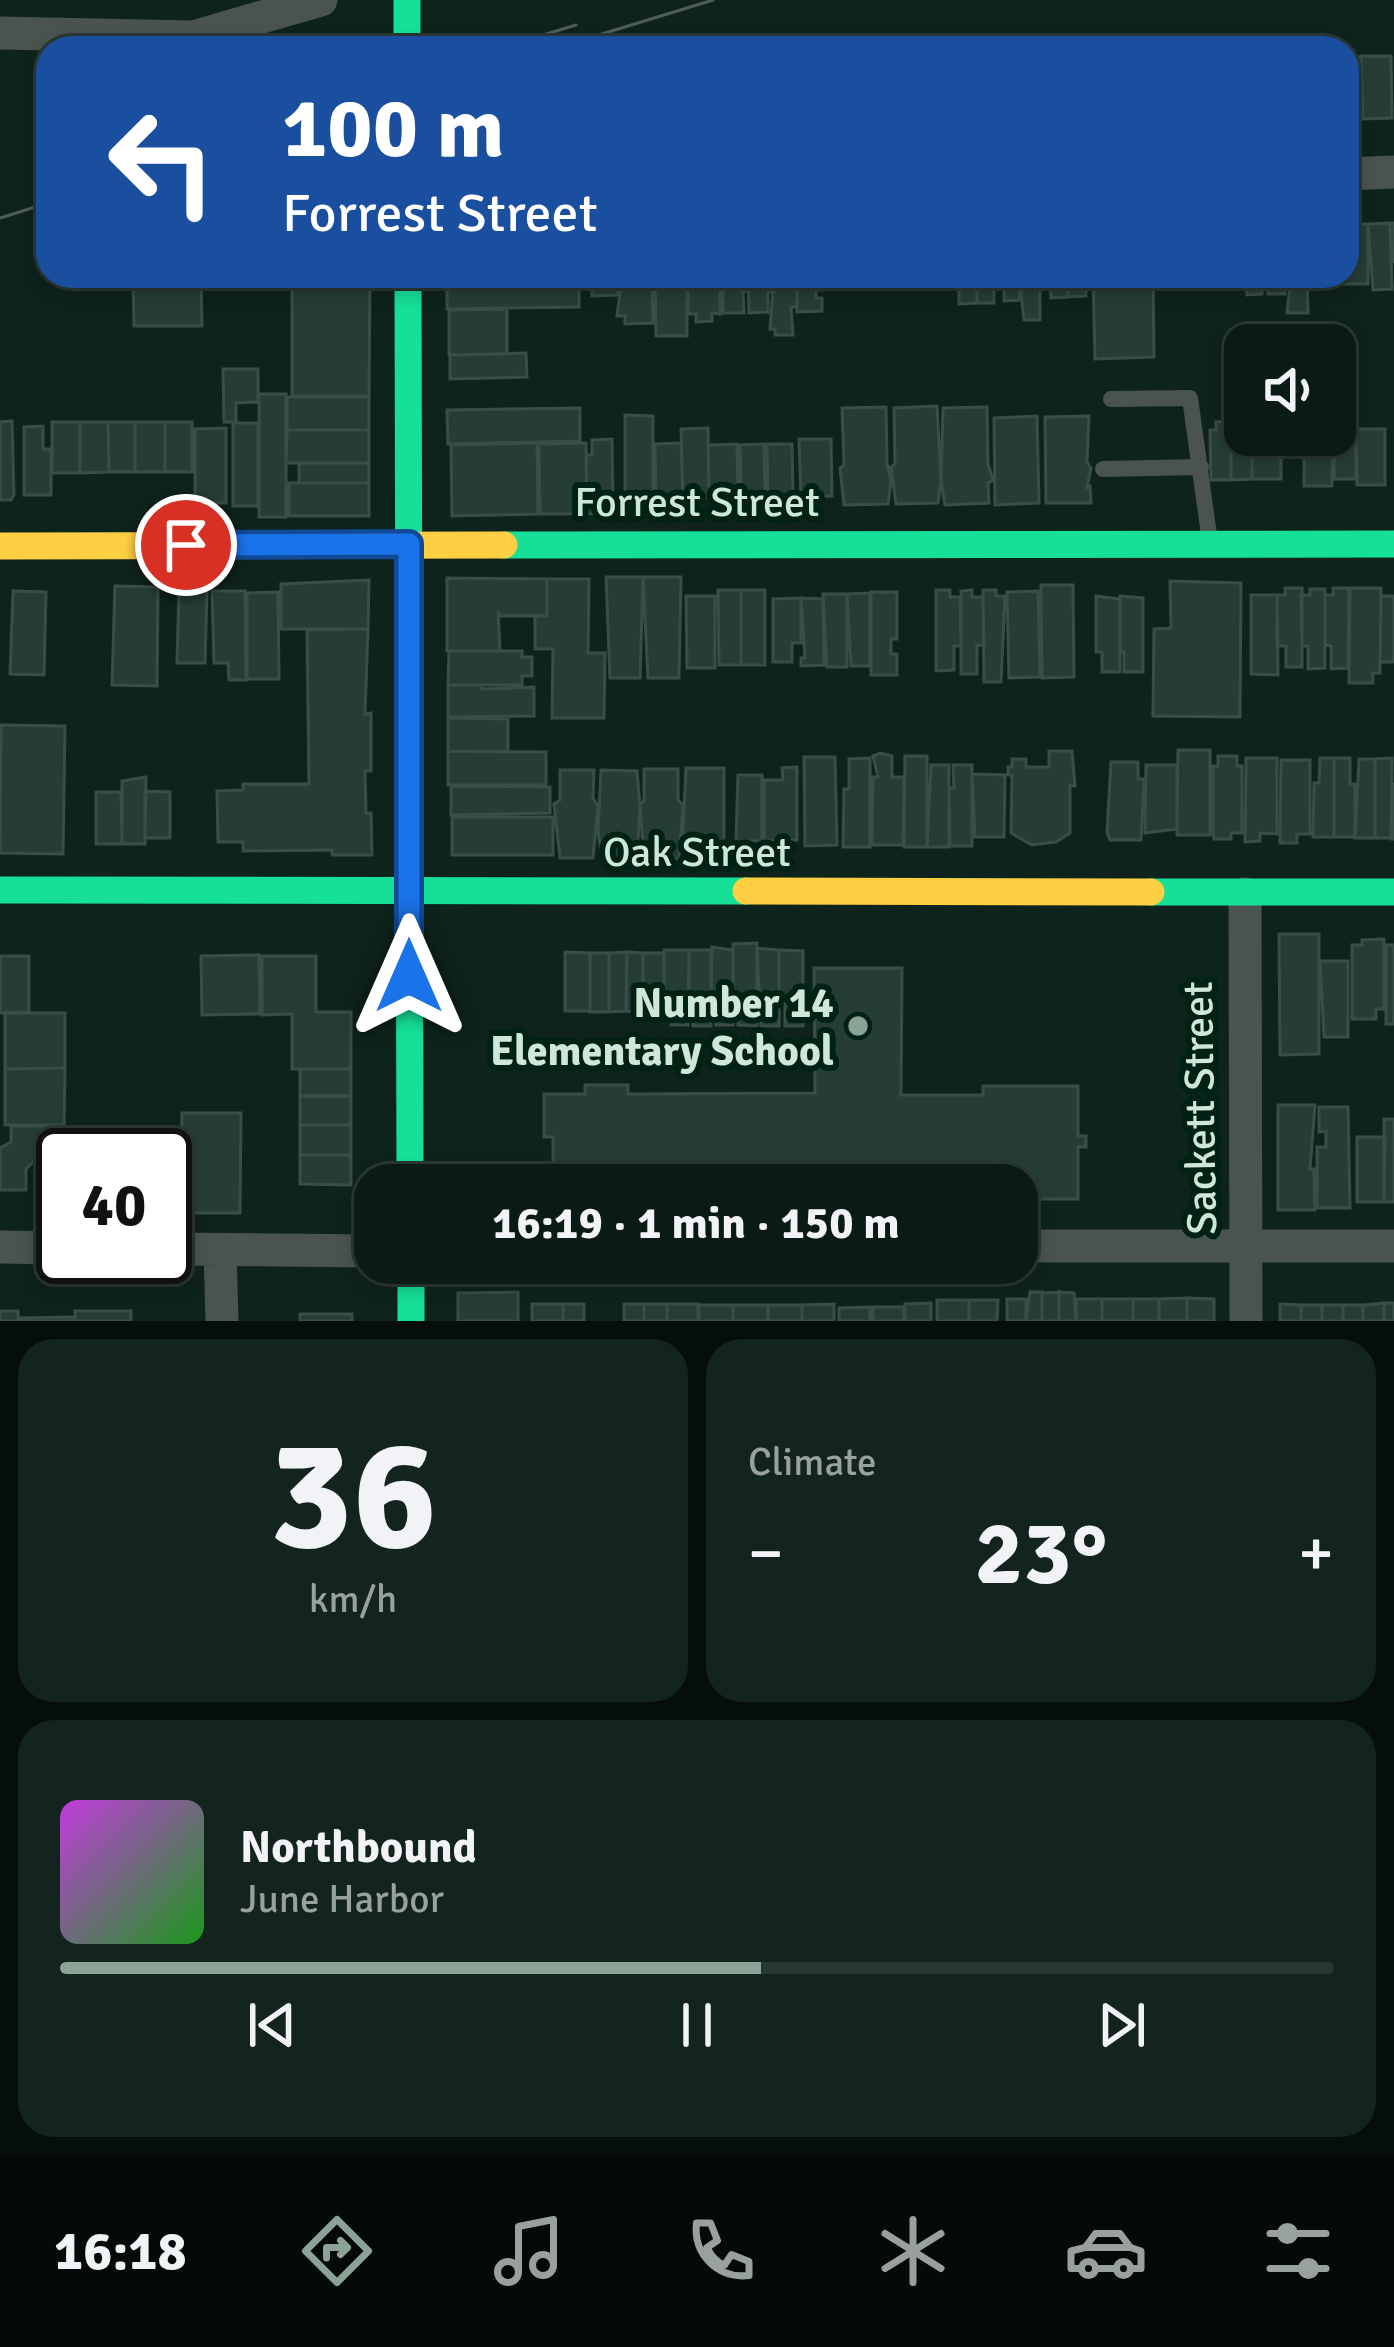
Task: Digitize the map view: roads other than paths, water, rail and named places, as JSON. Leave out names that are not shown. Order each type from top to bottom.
[{"type":"street","points":[[196,36],[321,0]]},
{"type":"street","points":[[406,36],[407,0]]},
{"type":"street","points":[[0,33],[145,36]]},
{"type":"street","points":[[1359,173],[1394,172]]},
{"type":"street","points":[[408,288],[410,1164]]},
{"type":"street","name":"Forrest Street","points":[[0,546],[1394,544]]},
{"type":"street","name":"Oak Street","points":[[0,890],[1394,892]]},
{"type":"street","name":"Sackett Street","points":[[1245,894],[1246,1321]]},
{"type":"street","points":[[1038,1246],[1394,1246]]},
{"type":"street","points":[[0,1247],[36,1248]]},
{"type":"street","points":[[192,1249],[354,1251]]},
{"type":"street","points":[[220,1250],[221,1321]]},
{"type":"street","points":[[411,1284],[411,1321]]},
{"type":"lane","points":[[1111,399],[1190,398],[1210,543]]},
{"type":"lane","points":[[1103,469],[1201,466]]},
{"type":"tram line","points":[[595,36],[713,0]]},
{"type":"tram line","points":[[540,36],[576,25]]},
{"type":"tram line","points":[[0,218],[36,207]]},
{"type":"place","name":"Number 14 Elementary School","points":[[858,1026]]}]
